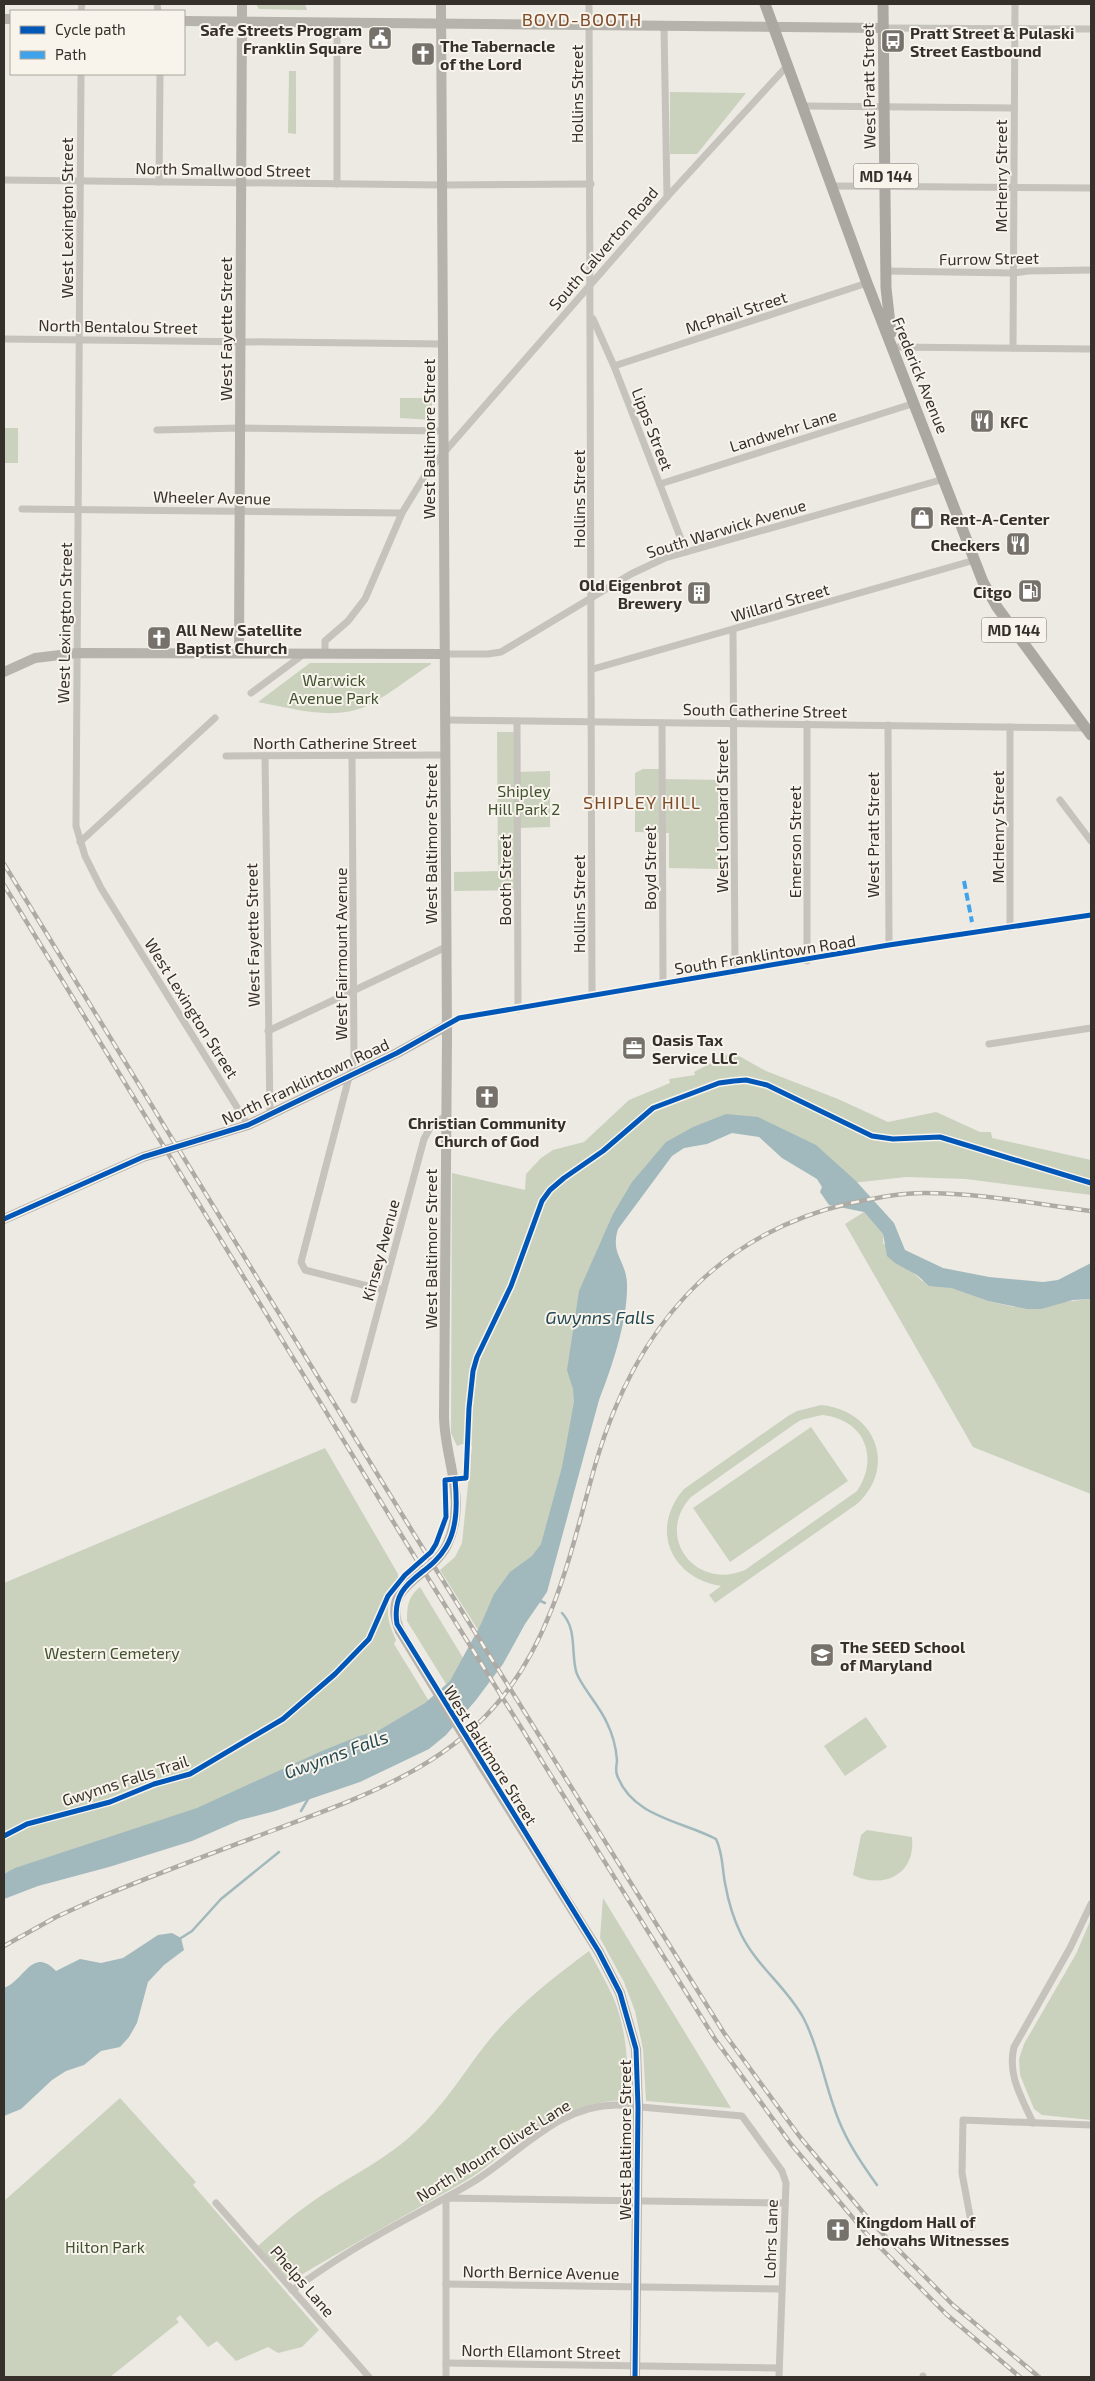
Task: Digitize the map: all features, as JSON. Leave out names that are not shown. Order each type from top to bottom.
[{"type":"main road","name":"West Fayette Street","points":[[239,654],[242,4]]},
{"type":"main road","name":"West Baltimore Street","points":[[441,4],[446,947],[444,1434],[455,1479],[456,1510],[446,1548],[399,1595],[395,1614],[400,1631],[599,1952],[620,1993],[636,2049],[638,2107],[635,2377]]},
{"type":"main road","name":"Frederick Avenue","points":[[765,4],[833,186],[866,283],[893,347],[975,560],[993,601],[1089,731]]},
{"type":"main road","name":"West Pratt Street","points":[[883,4],[886,272],[887,304],[893,347]]},
{"type":"main road","points":[[185,21],[883,28]]},
{"type":"main road","points":[[4,672],[35,658],[78,653],[444,654]]},
{"type":"main road","name":"North Franklintown Road","points":[[4,1219],[143,1157],[248,1125],[446,1026]]},
{"type":"street","name":"Hollins Street","points":[[589,4],[592,284],[592,994]]},
{"type":"street","name":"McHenry Street","points":[[1013,348],[1015,4]]},
{"type":"street","points":[[337,23],[337,184]]},
{"type":"street","points":[[664,26],[666,196]]},
{"type":"street","points":[[883,28],[1091,29]]},
{"type":"street","name":"South Calverton Road","points":[[325,654],[325,642],[348,621],[365,600],[402,513],[415,490],[443,454],[559,319],[592,284],[666,196],[788,65]]},
{"type":"street","name":"West Lexington Street","points":[[81,75],[78,653],[75,813],[80,842],[101,888],[248,1125]]},
{"type":"street","points":[[159,182],[160,75]]},
{"type":"street","points":[[803,106],[1014,108]]},
{"type":"street","name":"North Smallwood Street","points":[[4,180],[442,185],[591,184]]},
{"type":"street","points":[[833,186],[1091,188]]},
{"type":"street","name":"Furrow Street","points":[[886,272],[1014,274],[1028,270],[1091,270]]},
{"type":"street","name":"McPhail Street","points":[[614,366],[866,283]]},
{"type":"street","name":"Lipps Street","points":[[592,316],[614,366],[686,552]]},
{"type":"street","name":"North Bentalou Street","points":[[4,339],[442,344]]},
{"type":"street","points":[[893,347],[1091,349]]},
{"type":"street","name":"Landwehr Lane","points":[[660,484],[915,403]]},
{"type":"street","points":[[157,430],[240,428],[443,432]]},
{"type":"street","name":"South Warwick Avenue","points":[[444,654],[488,654],[500,652],[646,566],[686,552],[944,479]]},
{"type":"street","name":"Wheeler Avenue","points":[[22,509],[402,513]]},
{"type":"street","name":"Willard Street","points":[[593,669],[975,560]]},
{"type":"street","name":"West Lombard Street","points":[[734,630],[735,972]]},
{"type":"street","points":[[251,693],[304,654]]},
{"type":"street","points":[[80,842],[215,718]]},
{"type":"street","name":"South Catherine Street","points":[[444,720],[1010,727],[1089,731]]},
{"type":"street","name":"Booth Street","points":[[517,721],[518,1009]]},
{"type":"street","name":"Boyd Street","points":[[662,722],[663,983]]},
{"type":"street","name":"Emerson Street","points":[[807,724],[807,960]]},
{"type":"street","name":"West Pratt Street","points":[[888,725],[889,945]]},
{"type":"street","name":"McHenry Street","points":[[1010,727],[1010,928]]},
{"type":"street","name":"North Catherine Street","points":[[226,756],[444,755]]},
{"type":"street","name":"West Fayette Street","points":[[265,756],[270,1114]]},
{"type":"street","name":"West Fairmount Avenue","points":[[352,756],[354,1058],[301,1262],[305,1270],[383,1290]]},
{"type":"street","points":[[1060,800],[1091,841]]},
{"type":"street","name":"South Franklintown Road","points":[[446,1026],[459,1018],[518,1009],[592,994],[735,972],[889,945],[1091,915]]},
{"type":"street","points":[[268,1031],[446,947]]},
{"type":"street","points":[[989,1044],[1091,1028]]},
{"type":"street","name":"Kinsey Avenue","points":[[354,1400],[424,1139],[431,1126],[446,1116]]},
{"type":"street","points":[[1033,2123],[1012,2076],[1011,2057],[1014,2047],[1070,1948],[1091,1904]]},
{"type":"street","name":"North Mount Olivet Lane","points":[[292,2290],[365,2242],[478,2179],[540,2134],[582,2111],[606,2105],[742,2116]]},
{"type":"street","name":"Lohrs Lane","points":[[742,2116],[785,2176],[786,2203],[778,2377]]},
{"type":"street","points":[[972,2227],[962,2173],[963,2120],[1091,2125]]},
{"type":"street","points":[[446,2377],[446,2198],[786,2203]]},
{"type":"street","name":"Phelps Lane","points":[[216,2203],[369,2377]]},
{"type":"street","name":"North Bernice Avenue","points":[[446,2284],[782,2289]]},
{"type":"street","name":"North Ellamont Street","points":[[446,2363],[778,2368]]},
{"type":"green space","points":[[256,4],[305,4],[307,10],[259,9]]},
{"type":"green space","points":[[289,71],[296,71],[296,134],[288,133]]},
{"type":"green space","points":[[670,92],[746,93],[697,154],[670,154]]},
{"type":"green space","points":[[400,398],[432,398],[432,420],[400,418]]},
{"type":"green space","points":[[4,428],[18,428],[18,463],[4,463]]},
{"type":"green space","name":"Warwick Avenue Park","points":[[310,663],[431,664],[370,705],[350,711],[337,713],[310,712],[258,702]]},
{"type":"green space","name":"Shipley Hill Park 2","points":[[497,732],[517,732],[517,772],[550,771],[550,827],[518,828],[518,890],[454,891],[454,872],[498,871]]},
{"type":"green space","points":[[643,769],[662,769],[663,779],[719,780],[719,869],[669,868],[669,833],[635,832],[635,773]]},
{"type":"green space","points":[[732,1052],[766,1071],[838,1099],[888,1122],[936,1112],[980,1132],[991,1132],[992,1138],[1091,1160],[1091,1195],[966,1179],[906,1177],[852,1183],[741,1126],[666,1153],[604,1247],[585,1406],[557,1523],[487,1644],[440,1570],[455,1557],[462,1543],[472,1446],[462,1444],[457,1446],[451,1433],[452,1173],[525,1190],[526,1174],[541,1158],[553,1150],[584,1142],[629,1100],[670,1083],[669,1079],[695,1075],[694,1072]]},
{"type":"green space","points":[[864,1212],[883,1234],[883,1243],[922,1281],[1014,1307],[1091,1299],[1091,1494],[973,1447],[845,1224]]},
{"type":"green space","points":[[821,1405],[840,1409],[855,1417],[867,1429],[875,1442],[878,1457],[876,1473],[869,1489],[857,1504],[715,1603],[709,1595],[721,1586],[704,1581],[689,1573],[678,1562],[671,1550],[667,1535],[668,1520],[673,1504],[684,1489],[797,1411]],"holes":[[[822,1415],[837,1418],[858,1432],[864,1442],[867,1453],[867,1465],[864,1478],[857,1491],[745,1570],[727,1575],[711,1573],[697,1567],[686,1556],[679,1543],[677,1528],[681,1512],[691,1497],[801,1420]]]},
{"type":"green space","points":[[811,1427],[848,1481],[730,1562],[693,1508]]},
{"type":"green space","name":"Western Cemetery","points":[[325,1448],[398,1574],[400,1582],[391,1597],[388,1610],[388,1617],[396,1640],[394,1644],[440,1719],[4,1894],[4,1583]]},
{"type":"green space","points":[[420,1587],[477,1681],[456,1700],[407,1621],[409,1602],[413,1594]]},
{"type":"green space","points":[[866,1717],[887,1747],[845,1776],[824,1746]]},
{"type":"green space","points":[[867,1830],[912,1837],[912,1850],[909,1861],[896,1876],[876,1881],[853,1875],[861,1835]]},
{"type":"green space","points":[[603,1898],[731,2108],[646,2101],[643,2049],[635,2011],[624,1982],[600,1938]]},
{"type":"green space","points":[[1091,1919],[1091,2120],[1042,2115],[1034,2109],[1020,2075],[1019,2059],[1024,2044],[1076,1954]]},
{"type":"green space","points":[[589,1951],[618,2009],[624,2034],[627,2060],[628,2100],[595,2104],[563,2115],[520,2140],[467,2180],[291,2281],[288,2280],[258,2246],[305,2207],[402,2144],[436,2111],[501,2026],[537,1992]]},
{"type":"green space","name":"Hilton Park","points":[[120,2098],[196,2182],[193,2185],[319,2330],[302,2347],[278,2353],[268,2347],[236,2361],[217,2341],[208,2347],[180,2315],[176,2319],[179,2322],[110,2377],[4,2377],[4,2201]]},
{"type":"water","name":"Gwynns Falls","points":[[726,1114],[758,1117],[816,1145],[856,1181],[894,1223],[905,1250],[943,1268],[989,1277],[1043,1282],[1058,1280],[1091,1263],[1091,1299],[1073,1300],[1041,1309],[1027,1309],[988,1301],[951,1288],[929,1286],[917,1275],[895,1263],[887,1256],[883,1234],[864,1212],[829,1205],[820,1192],[822,1187],[817,1179],[782,1158],[759,1137],[732,1133],[707,1144],[684,1148],[672,1156],[618,1229],[616,1245],[627,1284],[625,1313],[614,1358],[599,1400],[547,1592],[525,1624],[503,1664],[446,1735],[429,1749],[360,1782],[275,1811],[240,1820],[192,1841],[109,1867],[38,1886],[4,1899],[4,1874],[15,1868],[197,1808],[322,1751],[359,1736],[376,1732],[425,1703],[450,1681],[481,1624],[494,1594],[510,1572],[532,1556],[541,1544],[562,1467],[574,1402],[573,1389],[567,1370],[579,1291],[613,1214],[632,1182],[666,1142],[693,1127]]},
{"type":"water","points":[[172,1933],[181,1938],[184,1950],[164,1965],[148,1982],[137,2023],[129,2037],[120,2047],[101,2051],[84,2065],[66,2071],[52,2080],[21,2109],[4,2116],[4,1988],[35,1963],[48,1964],[56,1971],[80,1959],[101,1963],[123,1958],[158,1935]]},
{"type":"waterway","points":[[538,1600],[545,1603]]},
{"type":"waterway","points":[[562,1613],[567,1619],[572,1633],[578,1676],[604,1716],[611,1731],[617,1760],[616,1773],[624,1789],[646,1809],[716,1839],[721,1855],[728,1896],[738,1928],[755,1957],[789,1997],[804,2019],[815,2046],[837,2117],[854,2151],[877,2185]]},
{"type":"waterway","points":[[301,1811],[308,1799]]},
{"type":"waterway","points":[[181,1938],[192,1931],[221,1899],[279,1852]]},
{"type":"railway","points":[[4,864],[414,1534],[724,2033],[800,2137],[872,2223],[953,2305],[1039,2377]]},
{"type":"railway","points":[[4,885],[405,1541],[715,2039],[791,2144],[864,2231],[946,2314],[1020,2377]]},
{"type":"railway","points":[[4,1946],[56,1917],[98,1898],[334,1807],[392,1782],[446,1750],[471,1730],[494,1707],[515,1681],[532,1652],[546,1622],[559,1591],[596,1462],[613,1415],[633,1371],[658,1331],[687,1295],[720,1264],[759,1238],[802,1218],[851,1203],[888,1196],[945,1193],[1008,1199],[1091,1211]]},
{"type":"marked path","points":[[964,881],[972,922]]},
{"type":"cycle path","points":[[4,1219],[143,1157],[248,1125],[397,1053],[459,1018],[889,945],[1091,915]]},
{"type":"cycle path","name":"Gwynns Falls Trail","points":[[4,1836],[27,1824],[110,1802],[154,1784],[190,1774],[283,1719],[335,1674],[369,1639],[388,1596],[405,1575],[431,1552],[436,1544],[446,1517],[445,1480],[466,1478],[469,1408],[473,1371],[477,1357],[511,1286],[542,1201],[550,1190],[564,1178],[603,1151],[653,1108],[719,1083],[746,1080],[767,1085],[872,1136],[893,1139],[940,1137],[1091,1183]]},
{"type":"cycle path","points":[[455,1479],[456,1514],[450,1539],[438,1557],[412,1580],[399,1597],[396,1609],[397,1624],[599,1952],[620,1993],[636,2049],[638,2107],[635,2377]]},
{"type":"place","name":"Safe Streets Program Franklin Square","points":[[380,38]]},
{"type":"place","name":"Pratt Street & Pulaski Street Eastbound","points":[[893,41]]},
{"type":"place","name":"The Tabernacle of the Lord","points":[[423,54]]},
{"type":"place","name":"KFC","points":[[982,421]]},
{"type":"place","name":"Rent-A-Center","points":[[922,518]]},
{"type":"place","name":"Checkers","points":[[1018,544]]},
{"type":"place","name":"Citgo","points":[[1030,591]]},
{"type":"place","name":"Old Eigenbrot Brewery","points":[[699,593]]},
{"type":"place","name":"All New Satellite Baptist Church","points":[[159,638]]},
{"type":"place","name":"Oasis Tax Service LLC","points":[[634,1048]]},
{"type":"place","name":"Christian Community Church of God","points":[[487,1097]]},
{"type":"place","name":"The SEED School of Maryland","points":[[822,1655]]},
{"type":"place","name":"Kingdom Hall of Jehovahs Witnesses","points":[[838,2230]]},
{"type":"district","name":"BOYD-BOOTH","points":[[582,19]]},
{"type":"district","name":"SHIPLEY HILL","points":[[642,802]]}]
